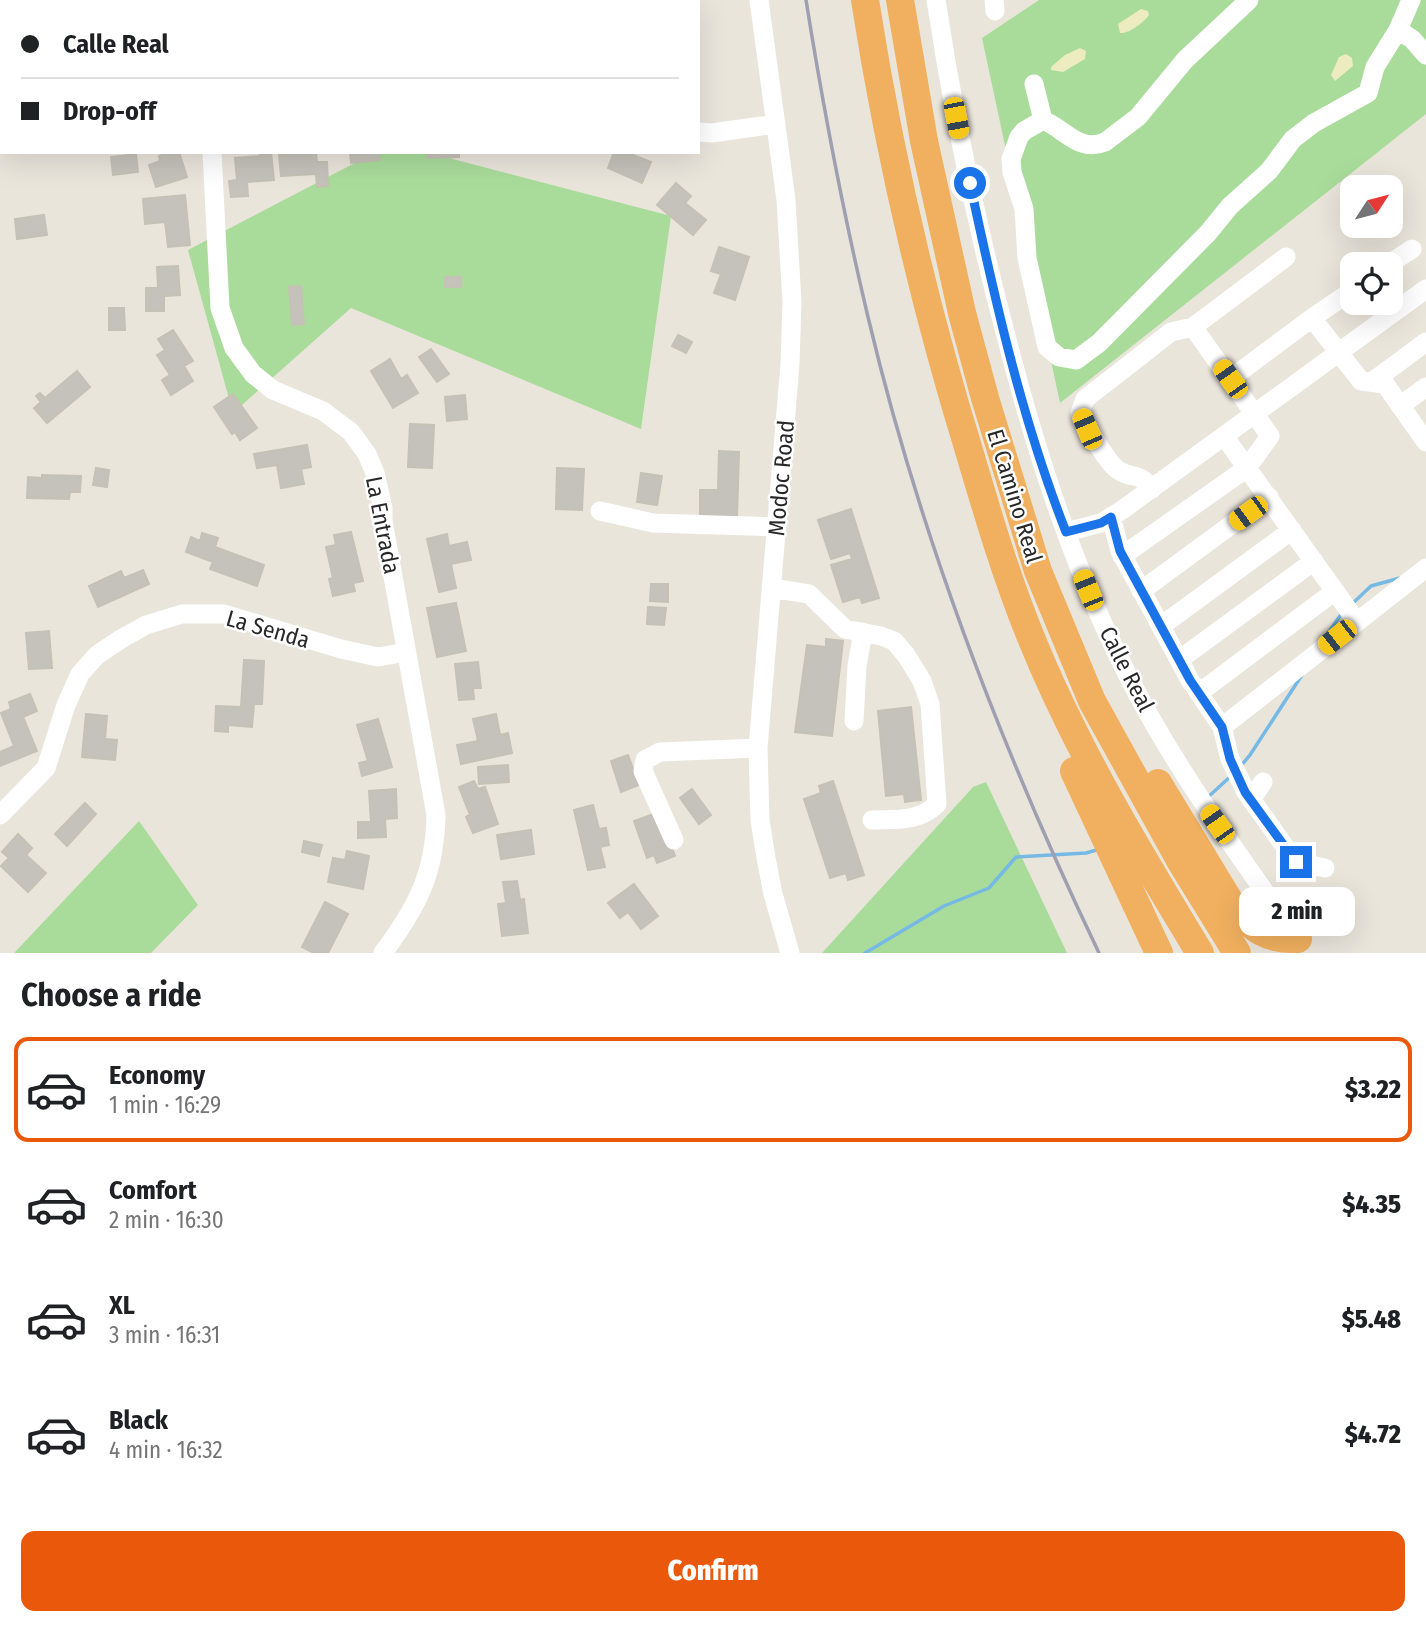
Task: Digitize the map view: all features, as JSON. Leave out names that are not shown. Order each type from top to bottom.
[{"type":"highway","name":"El Camino Real","points":[[865,0],[880,99],[909,236],[950,389],[991,524],[1030,636],[1109,800],[1200,953]]},
{"type":"highway","name":"El Camino Real","points":[[900,0],[923,141],[962,313],[1038,571],[1092,701],[1181,862],[1237,953]]},
{"type":"highway","points":[[1038,571],[1097,668],[1171,806],[1232,905],[1247,922],[1268,936],[1298,939]]},
{"type":"highway","points":[[1030,636],[1064,749],[1159,953]]},
{"type":"street","name":"Modoc Road","points":[[759,0],[786,200],[792,302],[790,364],[758,748],[760,820],[773,894],[790,953]]},
{"type":"street","name":"Calle Real","points":[[936,0],[957,122],[994,292],[1027,415],[1066,532],[1094,604],[1144,706],[1202,802],[1298,939]]},
{"type":"street","points":[[1043,120],[1079,143],[1099,145],[1105,142],[1138,117],[1185,60],[1249,0]]},
{"type":"street","points":[[1043,120],[1019,137],[1011,159],[1012,172],[1024,209],[1026,249],[1046,347],[1059,357],[1076,360],[1099,343],[1208,233],[1230,205],[1269,171],[1293,139],[1314,123],[1368,93],[1375,67],[1398,30],[1411,0]]},
{"type":"street","points":[[1398,30],[1412,39],[1426,55]]},
{"type":"street","points":[[1034,85],[1043,120]]},
{"type":"street","points":[[700,132],[712,133],[776,124]]},
{"type":"street","name":"La Entrada","points":[[212,154],[220,309],[234,348],[253,374],[273,390],[305,402],[345,426],[367,454],[379,487],[433,795],[435,839],[426,884],[416,905],[383,953]]},
{"type":"street","points":[[1403,254],[1412,248]]},
{"type":"street","points":[[1152,489],[1144,478],[1118,470],[1087,429],[1080,413],[1085,400],[1171,331],[1193,327],[1286,257]]},
{"type":"street","points":[[1066,532],[1101,523],[1111,517],[1426,289]]},
{"type":"street","points":[[1230,379],[1340,299]]},
{"type":"street","points":[[1312,318],[1361,381],[1385,384],[1425,438]]},
{"type":"street","points":[[1122,556],[1247,468],[1270,436],[1193,327]]},
{"type":"street","points":[[1372,382],[1426,342]]},
{"type":"street","points":[[1401,406],[1426,387]]},
{"type":"street","points":[[1224,436],[1357,622]]},
{"type":"street","points":[[1141,590],[1269,497]]},
{"type":"street","points":[[600,511],[653,523],[777,527]]},
{"type":"street","points":[[1111,517],[1122,556],[1179,660],[1222,727],[1230,759],[1251,800],[1296,862],[1325,868]]},
{"type":"street","points":[[1161,626],[1292,530]]},
{"type":"street","points":[[1179,660],[1314,561]]},
{"type":"street","points":[[1222,727],[1426,568]]},
{"type":"street","points":[[772,589],[809,594],[845,629],[894,641],[922,681],[930,704],[937,804],[929,813],[916,819],[872,820]]},
{"type":"street","points":[[1199,693],[1335,592]]},
{"type":"street","name":"La Senda","points":[[0,816],[46,768],[72,689],[91,660],[121,639],[167,618],[203,612],[224,614],[341,649],[378,657],[406,652]]},
{"type":"street","points":[[855,721],[857,666],[863,632]]},
{"type":"street","points":[[674,840],[643,771],[645,760],[660,752],[758,748]]},
{"type":"street","points":[[1251,800],[1263,782]]},
{"type":"green space","points":[[1039,0],[1426,0],[1426,114],[1349,175],[1340,175],[1340,182],[1060,403],[982,38]]},
{"type":"green space","points":[[372,154],[434,154],[671,216],[641,429],[351,308],[233,413],[188,250]]},
{"type":"green space","points":[[986,782],[1067,953],[822,953],[973,787]]},
{"type":"green space","points":[[139,821],[198,905],[151,953],[14,953]]},
{"type":"sand","points":[[1141,9],[1148,11],[1147,18],[1132,30],[1120,33],[1118,24]]},
{"type":"sand","points":[[1080,48],[1086,51],[1085,59],[1063,72],[1051,70],[1065,55]]},
{"type":"sand","points":[[1346,54],[1352,58],[1353,66],[1335,81],[1331,75],[1339,57]]},
{"type":"building","points":[[136,154],[138,172],[113,175],[111,157]]},
{"type":"building","points":[[180,154],[187,177],[156,187],[149,165],[160,161],[159,156]]},
{"type":"building","points":[[271,154],[274,180],[247,182],[248,196],[231,197],[229,181],[237,180],[235,158]]},
{"type":"building","points":[[316,154],[317,162],[327,162],[328,186],[317,187],[316,174],[281,176],[279,155]]},
{"type":"building","points":[[350,154],[379,154],[380,160],[351,163]]},
{"type":"building","points":[[427,154],[459,154],[459,157],[428,158]]},
{"type":"building","points":[[613,154],[633,154],[651,162],[642,183],[608,168]]},
{"type":"building","points":[[676,183],[691,196],[685,203],[706,220],[693,235],[657,205]]},
{"type":"building","points":[[185,195],[190,245],[168,247],[165,222],[145,224],[143,199]]},
{"type":"building","points":[[44,215],[47,235],[17,239],[15,219]]},
{"type":"building","points":[[719,247],[749,257],[735,300],[714,293],[721,274],[711,271]]},
{"type":"building","points":[[178,266],[180,295],[164,296],[164,311],[146,311],[146,288],[158,288],[157,267]]},
{"type":"building","points":[[445,277],[461,277],[461,287],[445,287]]},
{"type":"building","points":[[301,286],[304,324],[292,325],[289,287]]},
{"type":"building","points":[[109,308],[124,308],[125,330],[109,330]]},
{"type":"building","points":[[173,330],[193,361],[184,366],[193,381],[171,395],[162,380],[170,375],[157,355],[165,350],[158,339]]},
{"type":"building","points":[[678,335],[692,342],[686,353],[672,346]]},
{"type":"building","points":[[431,349],[449,374],[437,382],[419,357]]},
{"type":"building","points":[[390,359],[401,379],[407,375],[418,393],[393,408],[371,371]]},
{"type":"building","points":[[77,371],[90,387],[47,423],[34,408],[41,402],[36,396],[40,393],[45,398]]},
{"type":"building","points":[[233,394],[257,428],[240,440],[235,432],[232,434],[214,407]]},
{"type":"building","points":[[465,395],[467,419],[447,421],[445,397]]},
{"type":"building","points":[[410,424],[434,425],[432,468],[408,467]]},
{"type":"building","points":[[307,445],[311,467],[301,469],[304,484],[281,488],[277,465],[257,468],[254,454]]},
{"type":"building","points":[[719,451],[739,452],[737,517],[700,515],[700,490],[718,490]]},
{"type":"building","points":[[96,468],[109,470],[107,487],[93,485]]},
{"type":"building","points":[[557,468],[584,469],[582,510],[556,509]]},
{"type":"building","points":[[641,473],[662,476],[657,505],[637,502]]},
{"type":"building","points":[[42,475],[81,476],[80,492],[70,492],[69,499],[27,498],[28,477],[42,478]]},
{"type":"building","points":[[851,509],[879,598],[862,603],[860,597],[843,602],[831,565],[852,559],[850,553],[831,559],[818,520]]},
{"type":"building","points":[[351,532],[363,581],[353,583],[355,591],[333,596],[329,579],[333,578],[326,547],[336,545],[334,535]]},
{"type":"building","points":[[202,533],[218,538],[215,547],[264,565],[257,586],[210,569],[213,562],[186,552],[191,537],[200,541]]},
{"type":"building","points":[[447,534],[449,546],[467,542],[471,560],[451,564],[456,588],[439,592],[427,539]]},
{"type":"building","points":[[143,570],[149,584],[98,607],[89,586],[121,571],[124,578]]},
{"type":"building","points":[[651,584],[668,584],[668,602],[650,601]]},
{"type":"building","points":[[456,603],[466,651],[437,657],[427,608]]},
{"type":"building","points":[[648,607],[666,608],[664,625],[647,624]]},
{"type":"building","points":[[49,631],[52,668],[29,669],[26,633]]},
{"type":"building","points":[[826,639],[843,641],[832,736],[795,732],[807,645],[826,647]]},
{"type":"building","points":[[244,660],[264,661],[262,704],[254,704],[252,727],[228,725],[228,732],[215,731],[216,706],[241,707]]},
{"type":"building","points":[[478,662],[481,688],[473,688],[474,699],[459,700],[455,664]]},
{"type":"building","points":[[30,694],[37,711],[23,717],[37,751],[0,766],[0,752],[14,746],[1,713],[11,709],[9,702]]},
{"type":"building","points":[[911,707],[921,800],[905,802],[904,794],[886,796],[878,711]]},
{"type":"building","points":[[86,714],[107,716],[105,739],[117,740],[115,760],[82,757]]},
{"type":"building","points":[[496,714],[500,735],[508,733],[512,753],[461,764],[457,745],[478,741],[473,719]]},
{"type":"building","points":[[378,719],[392,767],[362,776],[359,763],[368,761],[357,725]]},
{"type":"building","points":[[628,755],[639,785],[621,792],[611,761]]},
{"type":"building","points":[[508,765],[509,782],[479,784],[478,767]]},
{"type":"building","points":[[474,781],[478,789],[485,787],[498,824],[473,833],[466,817],[470,815],[459,787]]},
{"type":"building","points":[[833,781],[864,875],[848,880],[846,873],[830,878],[804,799],[821,793],[819,786]]},
{"type":"building","points":[[396,789],[397,818],[385,819],[386,837],[358,838],[358,822],[371,822],[369,791]]},
{"type":"building","points":[[692,789],[711,815],[699,824],[680,798]]},
{"type":"building","points":[[85,803],[96,814],[67,846],[55,834]]},
{"type":"building","points":[[593,805],[599,829],[606,828],[609,845],[600,847],[605,867],[588,870],[574,810]]},
{"type":"building","points":[[659,812],[675,856],[657,863],[654,855],[647,858],[634,821]]},
{"type":"building","points":[[531,830],[534,854],[501,859],[497,835]]},
{"type":"building","points":[[18,834],[32,848],[26,855],[46,873],[28,892],[1,866],[9,858],[2,852]]},
{"type":"building","points":[[304,841],[322,845],[319,856],[302,852]]},
{"type":"building","points":[[347,851],[369,856],[363,889],[328,882],[333,858],[345,860]]},
{"type":"building","points":[[517,881],[520,900],[524,899],[528,933],[502,936],[498,904],[506,903],[503,882]]},
{"type":"building","points":[[634,884],[658,916],[641,929],[628,912],[620,918],[608,903]]},
{"type":"building","points":[[325,902],[348,914],[328,953],[314,953],[302,947]]},
{"type":"waterway","points":[[1353,603],[1371,586],[1400,578]]},
{"type":"waterway","points":[[1326,636],[1342,613]]},
{"type":"waterway","points":[[1240,767],[1302,675]]},
{"type":"waterway","points":[[1207,798],[1232,775]]},
{"type":"waterway","points":[[865,953],[944,906],[989,888],[1016,857],[1086,853],[1100,849]]},
{"type":"railway","points":[[806,0],[834,159],[859,278],[912,480],[938,561],[997,720],[1029,799],[1099,953]]},
{"type":"route","points":[[970,183],[994,292],[1027,415],[1066,532],[1101,523],[1111,517],[1120,551],[1190,680],[1222,727],[1230,759],[1245,792],[1296,862]]}]
